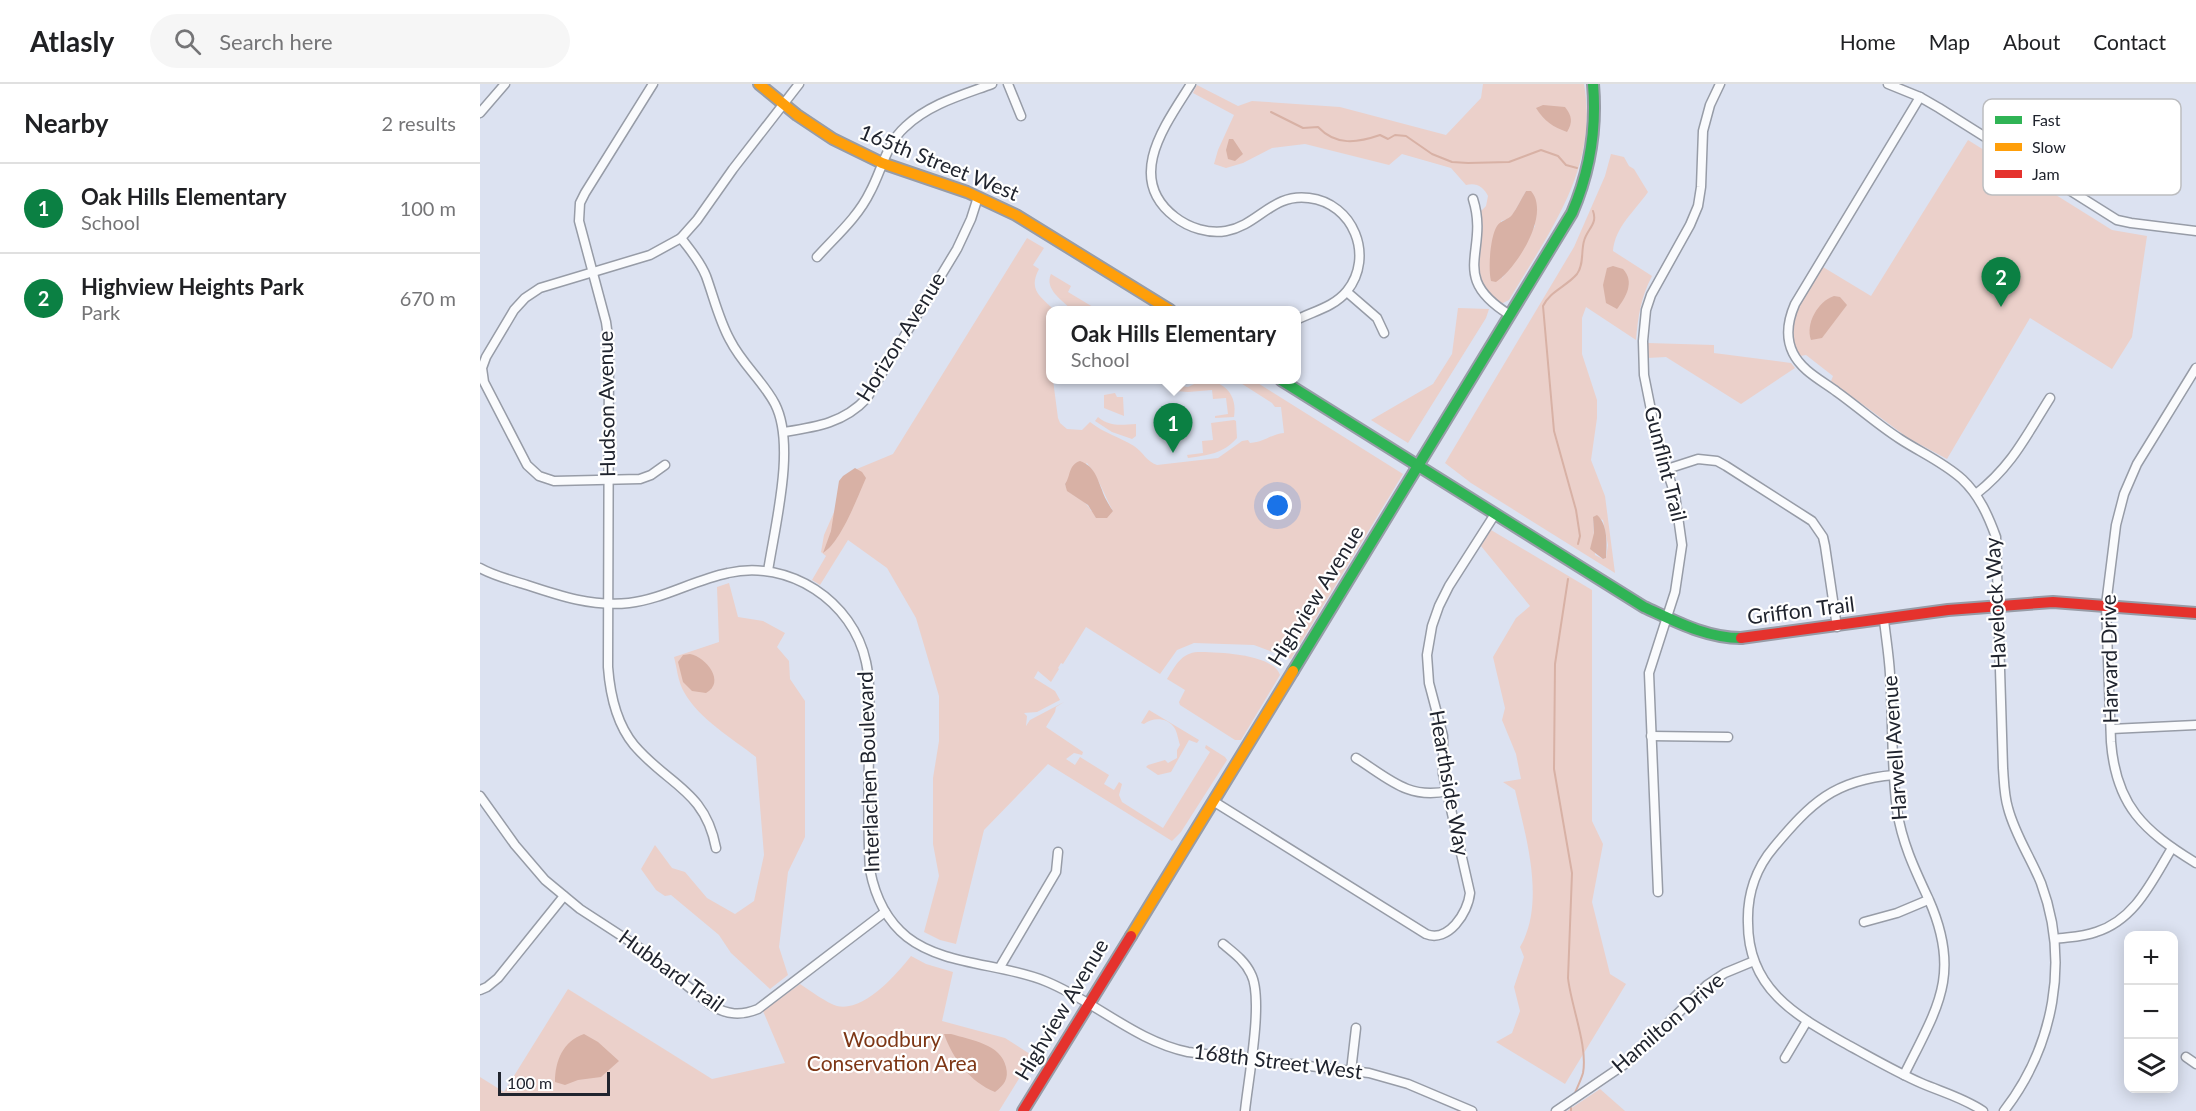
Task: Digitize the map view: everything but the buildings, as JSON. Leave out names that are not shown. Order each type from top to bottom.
[{"type":"street","points":[[480,113],[505,84]]},
{"type":"street","name":"Hudson Avenue","points":[[653,84],[580,203],[579,220],[606,322],[609,344],[608,667],[610,690],[617,713],[633,743],[652,763],[697,802],[707,817],[716,848]]},
{"type":"street","name":"165th Street West","points":[[759,84],[783,105],[833,139],[882,163],[978,197],[1035,225],[1164,306]]},
{"type":"street","points":[[665,465],[651,475],[640,479],[554,481],[538,476],[527,465],[484,382],[482,368],[486,357],[509,320],[525,298],[540,288],[657,252],[681,238],[799,84]]},
{"type":"street","points":[[817,256],[858,212],[895,138],[904,127],[940,103],[992,84]]},
{"type":"street","points":[[1008,84],[1021,116]]},
{"type":"street","points":[[1191,84],[1161,134],[1152,155],[1152,178],[1161,202],[1170,214],[1182,223],[1201,230],[1218,231],[1240,227],[1270,206],[1285,199],[1306,197],[1326,202],[1344,214],[1351,223],[1359,241],[1360,262],[1347,292],[1334,303],[1301,318]]},
{"type":"street","name":"Highview Avenue","points":[[1023,1111],[1420,466],[1572,213],[1582,189],[1594,141],[1593,84]]},
{"type":"street","name":"Gunflint Trail","points":[[1658,892],[1649,673],[1679,576],[1682,545],[1679,512],[1658,440],[1644,375],[1643,344],[1645,319],[1651,295],[1698,206],[1703,131],[1710,105],[1720,84]]},
{"type":"street","points":[[1888,84],[1920,97],[1983,136]]},
{"type":"street","name":"Havelock Way","points":[[1920,97],[1795,304],[1788,322],[1789,342],[1797,359],[1810,373],[1894,435],[1961,478],[1976,494],[1988,515],[1996,537],[2003,768],[2006,797],[2013,822],[2045,895],[2055,939],[2054,998],[2048,1026],[2029,1074],[2004,1111]]},
{"type":"street","points":[[2078,195],[2118,220],[2196,231]]},
{"type":"street","name":"Horizon Avenue","points":[[784,432],[835,422],[867,398],[957,249],[978,197]]},
{"type":"street","points":[[1473,199],[1479,222],[1473,263],[1477,281],[1480,290],[1492,304],[1510,315]]},
{"type":"street","points":[[681,238],[696,257],[705,275],[715,307],[730,340],[776,405],[784,432],[784,460],[768,571]]},
{"type":"street","points":[[1347,292],[1377,318],[1384,333]]},
{"type":"street","name":"Harvard Drive","points":[[2196,368],[2137,464],[2124,494],[2116,525],[2106,605],[2113,761],[2122,792],[2146,828],[2196,863]]},
{"type":"street","points":[[1287,384],[1420,466]]},
{"type":"street","points":[[1976,494],[1995,480],[2010,463],[2050,398]]},
{"type":"street","points":[[1667,469],[1698,459],[1717,461],[1812,521],[1823,537],[1837,627]]},
{"type":"street","name":"Griffon Trail","points":[[1420,466],[1644,607],[1692,629],[1732,638],[1771,637],[1999,605],[2053,602],[2196,613]]},
{"type":"street","name":"Hearthside Way","points":[[1213,801],[1426,934],[1437,936],[1454,927],[1469,898],[1469,888],[1443,767],[1443,736],[1429,682],[1427,669],[1429,641],[1434,618],[1442,598],[1495,514]]},
{"type":"street","name":"Interlachen Boulevard","points":[[480,568],[502,578],[572,600],[609,604],[648,599],[729,572],[768,571],[802,582],[825,597],[845,618],[861,644],[868,672],[870,870],[873,885],[885,912],[906,936],[934,953],[1000,967],[1045,981],[1089,1003]]},
{"type":"street","name":"Harwell Avenue","points":[[1884,620],[1890,672],[1894,775],[1902,838],[1911,864],[1941,930],[1945,956],[1944,981],[1935,1013],[1904,1075]]},
{"type":"street","points":[[2111,729],[2196,725]]},
{"type":"street","points":[[1651,736],[1728,737]]},
{"type":"street","points":[[1356,758],[1412,791],[1424,795],[1448,791]]},
{"type":"street","points":[[1894,775],[1855,781],[1827,794],[1806,811],[1770,852],[1755,878],[1750,898],[1748,931],[1754,961],[1776,996],[1807,1021],[1904,1075],[1983,1111]]},
{"type":"street","name":"Hubbard Trail","points":[[480,798],[522,854],[545,880],[564,896],[632,942],[711,1005],[724,1012],[738,1014],[751,1012],[764,1005],[885,912]]},
{"type":"street","points":[[2055,939],[2099,932],[2123,918],[2137,904],[2172,848]]},
{"type":"street","points":[[1000,967],[1056,872],[1058,852]]},
{"type":"street","points":[[480,990],[498,978],[564,896]]},
{"type":"street","points":[[1864,921],[1897,913],[1928,900]]},
{"type":"street","points":[[1223,944],[1245,963],[1256,986],[1257,1004],[1245,1111]]},
{"type":"street","name":"Hamilton Drive","points":[[1556,1111],[1628,1062],[1707,985],[1725,973],[1754,961]]},
{"type":"street","name":"168th Street West","points":[[1089,1003],[1149,1040],[1170,1048],[1250,1060],[1369,1073],[1401,1081],[1472,1111]]},
{"type":"street","points":[[1785,1058],[1807,1021]]},
{"type":"street","points":[[1351,1071],[1356,1028]]},
{"type":"street","points":[[2186,1057],[2196,1064]]},
{"type":"green space","points":[[1483,84],[1584,84],[1587,115],[1584,144],[1577,171],[1567,198],[1540,249],[1509,300],[1503,303],[1496,301],[1488,293],[1479,277],[1481,211],[1486,206],[1488,196],[1482,188],[1473,184],[1466,185],[1451,168],[1402,154],[1389,165],[1305,144],[1272,148],[1243,163],[1226,168],[1214,164],[1234,115],[1193,93],[1197,85],[1238,106],[1252,101],[1340,107],[1446,135],[1481,98]],"holes":[[[1526,191],[1535,226],[1517,258],[1502,278],[1501,221],[1511,218]]]},
{"type":"green space","points":[[1968,140],[1983,149],[1983,195],[2056,195],[2112,230],[2147,236],[2132,337],[2112,369],[2030,318],[1947,459],[1908,438],[1831,381],[1833,376],[1806,355],[1800,356],[1795,344],[1794,321],[1803,299],[1823,267],[1871,296]]},
{"type":"green space","points":[[1611,154],[1624,157],[1648,192],[1621,227],[1613,251],[1652,276],[1641,307],[1636,340],[1586,307],[1582,318],[1582,354],[1597,400],[1591,460],[1605,496],[1615,573],[1471,483],[1445,463],[1574,247],[1605,176]],"holes":[[[1593,517],[1603,520],[1608,545],[1606,558],[1603,559],[1595,555]]]},
{"type":"green space","points":[[1027,238],[1044,248],[1033,265],[1039,269],[1035,288],[1050,306],[1046,306],[1046,384],[1054,384],[1058,418],[1067,429],[1082,430],[1090,422],[1134,446],[1150,462],[1157,465],[1218,458],[1242,441],[1248,440],[1250,443],[1284,433],[1281,407],[1275,407],[1242,384],[1259,384],[1403,474],[1291,659],[1254,645],[1194,643],[1177,650],[1160,674],[1086,627],[1051,682],[1038,671],[1034,678],[1055,691],[1060,700],[1037,712],[1024,713],[1027,716],[1026,726],[1030,720],[1064,702],[1056,707],[1046,727],[1083,752],[1082,755],[1074,753],[1066,759],[1075,765],[1080,757],[1109,775],[1104,784],[1114,790],[1119,782],[1122,784],[1119,795],[1122,802],[1163,828],[1210,752],[1205,748],[1206,745],[1227,760],[1181,832],[1172,841],[1048,764],[984,830],[956,944],[940,940],[924,932],[939,876],[933,844],[933,778],[939,741],[939,696],[916,618],[887,568],[848,540],[820,585],[812,580],[826,556],[821,552],[824,535],[852,471],[893,454]],"holes":[[[1087,463],[1113,511],[1091,511],[1065,484]]]},
{"type":"green space","points":[[1051,274],[1071,286],[1068,292],[1091,306],[1068,306],[1052,289],[1049,279]]},
{"type":"green space","points":[[1458,308],[1489,309],[1486,318],[1408,443],[1371,420],[1433,384],[1452,354]]},
{"type":"green space","points":[[1648,343],[1714,345],[1714,353],[1791,363],[1795,368],[1741,404],[1666,357],[1647,358]]},
{"type":"green space","points":[[1194,384],[1223,386],[1228,390],[1234,402],[1234,417],[1215,418],[1215,416],[1228,414],[1226,398],[1213,399],[1212,390],[1176,391],[1174,385],[1188,387]]},
{"type":"green space","points":[[1115,393],[1117,397],[1123,397],[1124,416],[1104,408],[1104,395]]},
{"type":"green space","points":[[1098,417],[1111,424],[1136,424],[1136,436],[1132,439],[1112,432],[1095,421]]},
{"type":"green space","points":[[1236,421],[1237,438],[1232,443],[1215,453],[1188,458],[1187,455],[1203,453],[1202,441],[1213,440],[1211,423]]},
{"type":"green space","points":[[1491,530],[1592,590],[1592,821],[1603,844],[1592,902],[1610,974],[1626,984],[1565,1084],[1496,1042],[1512,1033],[1520,1011],[1514,987],[1524,957],[1520,947],[1528,930],[1533,890],[1528,849],[1515,790],[1503,782],[1521,779],[1516,754],[1502,720],[1505,708],[1493,657],[1516,618],[1530,606],[1481,546]]},
{"type":"green space","name":"Woodbury Conservation Area","points":[[729,583],[738,617],[763,621],[785,633],[777,647],[789,661],[790,679],[805,701],[805,837],[788,872],[779,947],[788,975],[770,989],[731,953],[719,935],[671,895],[665,896],[656,890],[641,869],[655,845],[672,868],[685,872],[707,898],[735,914],[754,901],[764,855],[756,757],[717,728],[690,702],[680,684],[674,657],[719,642],[717,587]]},
{"type":"green space","points":[[1198,652],[1256,658],[1275,668],[1280,675],[1241,740],[1235,740],[1180,705],[1179,702],[1185,690],[1167,679],[1183,657]]},
{"type":"green space","points":[[1149,710],[1199,740],[1197,743],[1189,740],[1171,772],[1158,775],[1146,767],[1165,760],[1168,763],[1177,758],[1180,745],[1170,723],[1155,720],[1141,723]]},
{"type":"green space","name":"Woodbury Conservation Area","points":[[911,956],[926,964],[953,972],[942,1021],[1005,1038],[1033,1056],[999,1111],[480,1111],[480,1077],[504,1092],[568,989],[712,1079],[785,1063],[763,1011],[800,984],[837,1006],[847,1006],[868,998],[897,973]]},
{"type":"green space","points":[[1600,1089],[1625,1111],[1567,1111]]},
{"type":"shaded area","points":[[1543,105],[1565,107],[1571,119],[1567,132],[1553,126],[1542,117],[1536,108]]},
{"type":"shaded area","points":[[1229,139],[1233,139],[1243,154],[1235,161],[1228,159],[1226,150]]},
{"type":"shaded area","points":[[1526,191],[1531,191],[1536,201],[1537,213],[1529,240],[1522,253],[1504,275],[1496,282],[1491,281],[1490,253],[1495,231],[1499,224],[1512,215]]},
{"type":"shaded area","points":[[1613,266],[1623,269],[1627,274],[1629,284],[1617,309],[1606,303],[1603,285],[1607,268]]},
{"type":"shaded area","points":[[1834,296],[1840,297],[1847,305],[1822,338],[1811,340],[1810,327],[1814,314],[1823,303]]},
{"type":"shaded area","points":[[1080,461],[1094,472],[1113,511],[1107,518],[1096,518],[1088,505],[1067,491],[1065,484],[1073,465]]},
{"type":"shaded area","points":[[855,468],[866,478],[842,530],[823,553],[831,531],[839,481]]},
{"type":"shaded area","points":[[1597,515],[1601,519],[1606,535],[1606,558],[1603,559],[1590,549],[1594,533],[1593,517]]},
{"type":"shaded area","points":[[690,654],[702,660],[712,670],[714,683],[706,693],[692,691],[683,682],[678,662],[683,655]]},
{"type":"shaded area","points":[[584,1034],[598,1042],[619,1061],[601,1077],[578,1080],[565,1085],[555,1082],[562,1053],[571,1041]]},
{"type":"shaded area","points":[[944,1034],[976,1041],[998,1053],[1007,1071],[1001,1087],[995,1092],[970,1076],[952,1052]]},
{"type":"waterway","points":[[1271,112],[1303,128],[1318,127],[1339,140],[1355,141],[1380,135],[1388,139],[1395,135],[1406,136],[1432,154],[1452,162],[1509,162],[1541,150],[1558,156],[1566,165],[1577,168]]},
{"type":"waterway","points":[[1578,544],[1580,536],[1576,510],[1554,431],[1543,306],[1549,297],[1577,274],[1582,262],[1585,237],[1593,223],[1593,211]]},
{"type":"waterway","points":[[1568,579],[1555,664],[1554,769],[1572,873],[1568,978],[1584,1062],[1583,1073],[1574,1095]]},
{"type":"traffic: fast","points":[[1293,671],[1572,213],[1591,150],[1594,118],[1593,84]]},
{"type":"traffic: fast","points":[[1287,384],[1644,607],[1703,632],[1741,638]]},
{"type":"traffic: slow","points":[[759,84],[797,115],[833,139],[882,163],[967,192],[1016,215],[1164,306]]},
{"type":"traffic: slow","points":[[1131,936],[1293,671]]},
{"type":"traffic: jam","points":[[1741,638],[1948,610],[2053,602],[2196,613]]},
{"type":"traffic: jam","points":[[1023,1111],[1131,936]]},
{"type":"place","name":"Highview Heights Park","points":[[2001,307]]},
{"type":"place","name":"Oak Hills Elementary","points":[[1173,453]]}]
